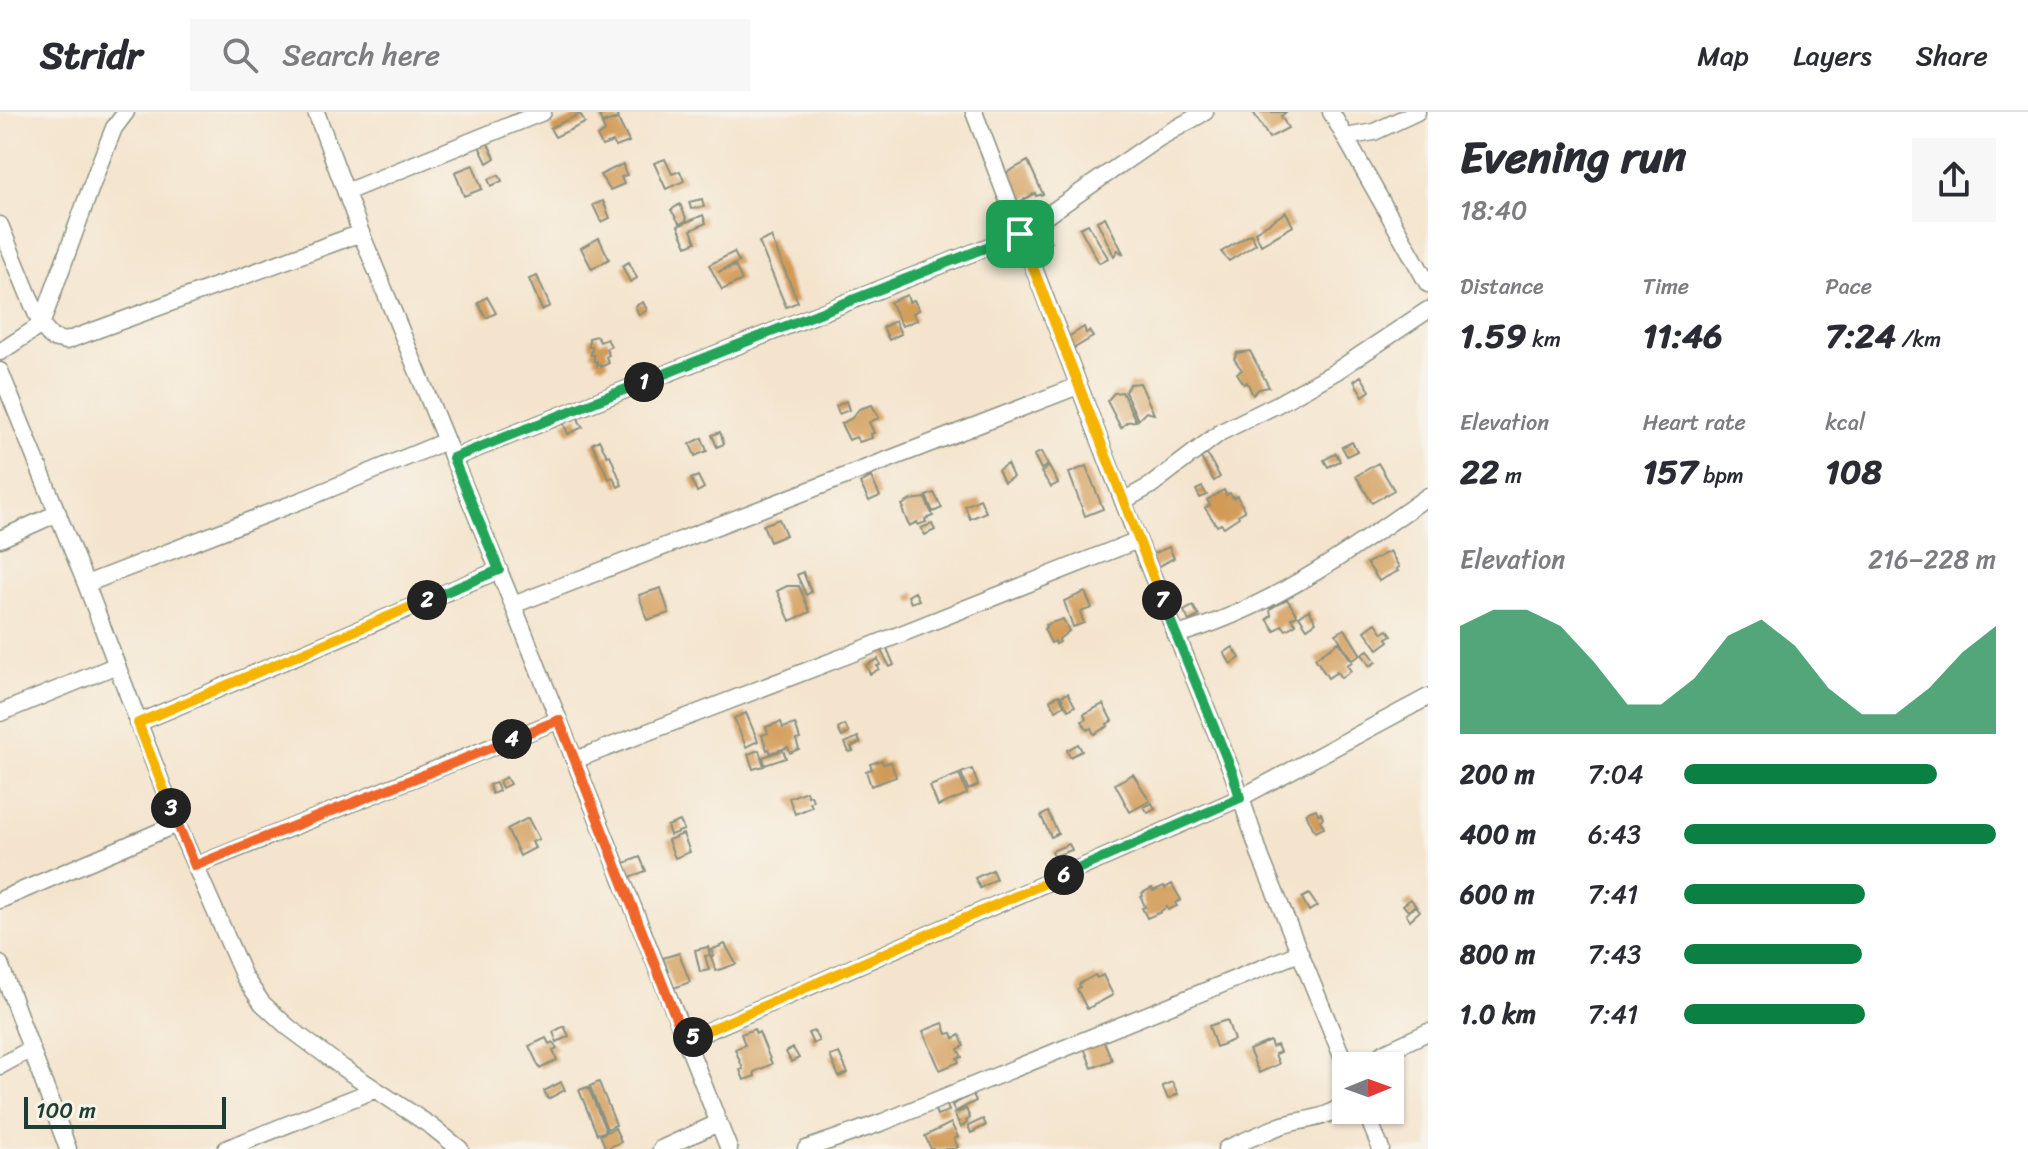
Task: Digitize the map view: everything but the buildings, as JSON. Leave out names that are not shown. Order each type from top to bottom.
[{"type":"street","points":[[0,352],[41,325],[99,165],[114,128],[126,112]]},
{"type":"street","points":[[316,112],[361,233],[499,570],[729,1149]]},
{"type":"street","points":[[346,192],[543,112]]},
{"type":"street","points":[[974,112],[1138,540],[1233,774],[1261,858],[1340,1052]]},
{"type":"street","points":[[453,458],[1020,234],[1159,138],[1205,112]]},
{"type":"street","points":[[1331,112],[1428,284]]},
{"type":"street","points":[[1346,137],[1374,132],[1417,112]]},
{"type":"street","points":[[0,225],[41,325],[52,338],[66,341],[361,233]]},
{"type":"street","points":[[1123,501],[1150,486],[1221,432],[1335,372],[1428,310]]},
{"type":"street","points":[[0,371],[86,584],[177,824],[244,977],[262,1003],[288,1027],[460,1149]]},
{"type":"street","points":[[513,605],[1078,386]]},
{"type":"street","points":[[86,584],[446,441]]},
{"type":"street","points":[[1176,635],[1260,604],[1290,589],[1342,557],[1428,496]]},
{"type":"street","points":[[0,539],[58,513]]},
{"type":"street","points":[[575,760],[1138,540]]},
{"type":"street","points":[[138,723],[499,570]]},
{"type":"street","points":[[0,713],[117,665]]},
{"type":"street","points":[[685,1041],[1240,798],[1428,697]]},
{"type":"street","points":[[195,866],[559,720]]},
{"type":"street","points":[[0,900],[177,824]]},
{"type":"street","points":[[806,1149],[883,1122],[1299,953]]},
{"type":"street","points":[[0,964],[68,1149]]},
{"type":"street","points":[[1385,1052],[1428,1032]]},
{"type":"street","points":[[0,1066],[31,1049]]},
{"type":"street","points":[[226,1149],[374,1090]]},
{"type":"street","points":[[1226,1149],[1282,1126],[1332,1113]]},
{"type":"street","points":[[661,1149],[718,1123]]},
{"type":"street","points":[[1371,1124],[1381,1149]]},
{"type":"route","points":[[1020,234],[1240,798],[685,1041],[559,720],[195,866],[138,723],[499,570],[453,458],[1020,234]]}]
